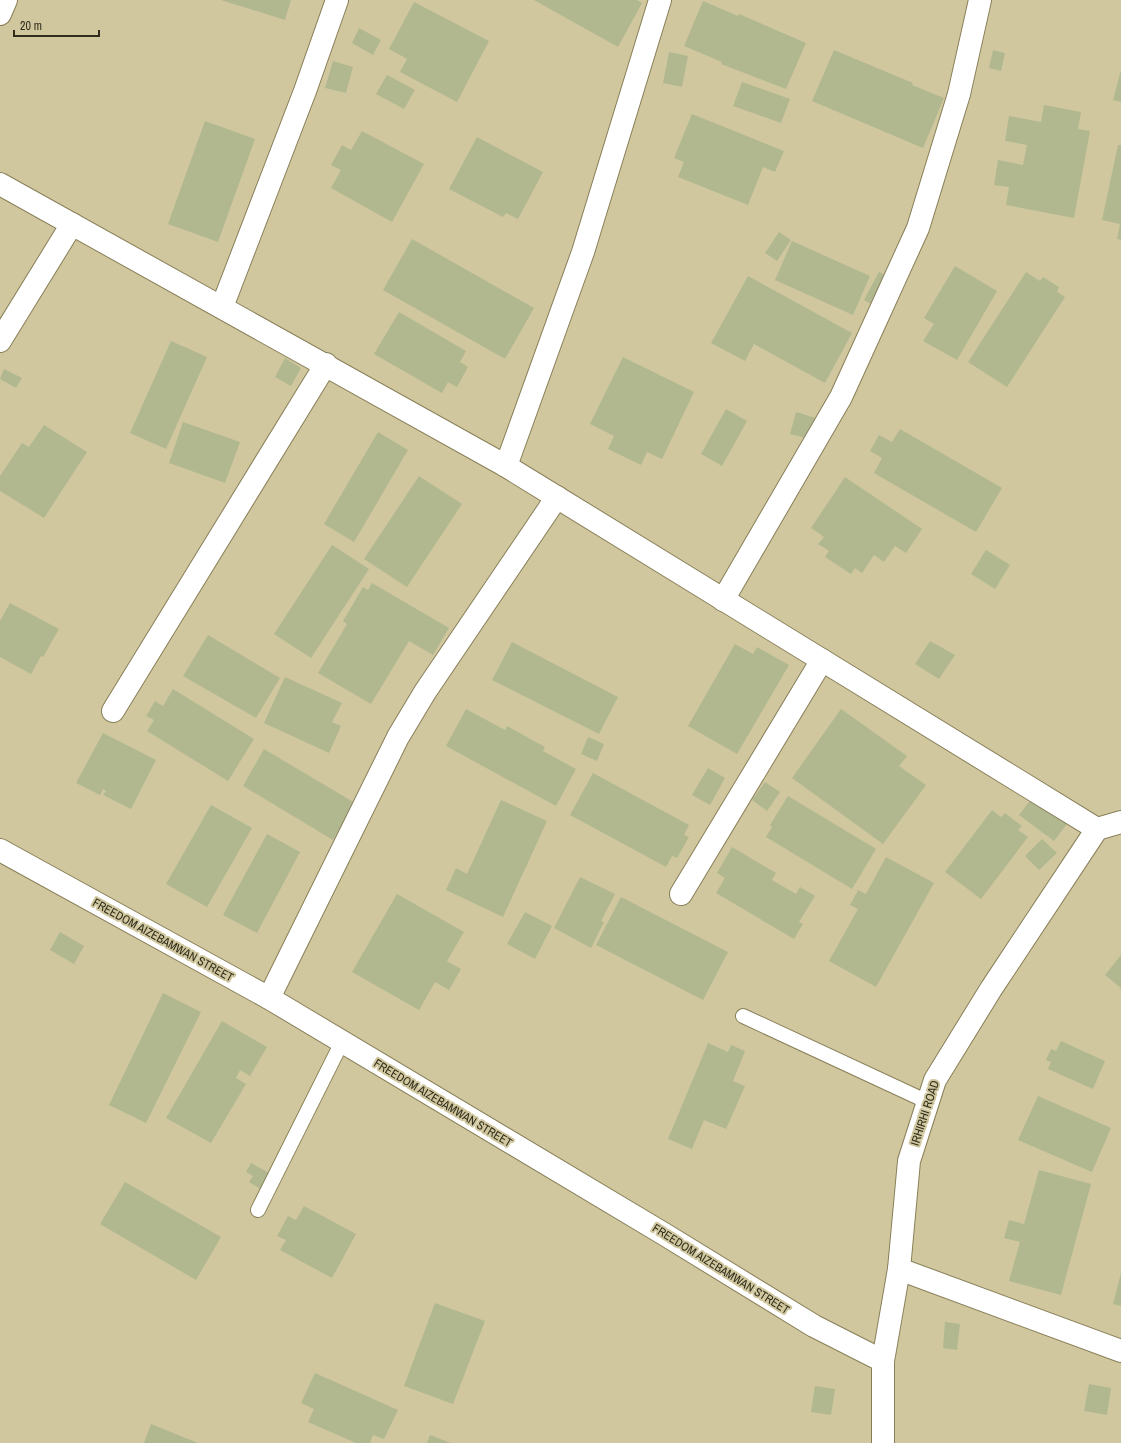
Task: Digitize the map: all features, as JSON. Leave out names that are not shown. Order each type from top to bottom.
[{"type":"street","points":[[0,14],[6,0]]},
{"type":"street","points":[[222,307],[302,99],[338,0]]},
{"type":"street","points":[[506,466],[583,252],[660,0]]},
{"type":"street","points":[[724,600],[841,397],[918,228],[959,94],[980,0]]},
{"type":"street","points":[[0,184],[326,364],[506,466],[1097,829],[1121,822]]},
{"type":"street","points":[[0,341],[72,224]]},
{"type":"street","points":[[113,711],[326,364]]},
{"type":"street","points":[[269,998],[398,737],[425,692],[557,497]]},
{"type":"street","points":[[681,894],[822,660]]},
{"type":"street","name":"IRHIRHI ROAD","points":[[883,1443],[883,1361],[899,1269],[909,1161],[928,1102],[939,1073],[991,990],[1097,829]]},
{"type":"street","name":"FREEDOM AIZEBAMWAN STREET","points":[[0,850],[269,998],[664,1234],[814,1326],[883,1361]]},
{"type":"street","points":[[899,1269],[1121,1351]]},
{"type":"lane","points":[[743,1016],[928,1102]]},
{"type":"lane","points":[[258,1210],[342,1042]]},
{"type":"building","points":[[221,0],[291,0],[285,20]]},
{"type":"building","points":[[534,0],[637,0],[642,3],[618,47]]},
{"type":"building","points":[[703,1],[738,16],[739,14],[806,43],[786,89],[721,64],[722,62],[684,46]]},
{"type":"building","points":[[414,2],[489,41],[457,102],[400,72],[407,59],[389,49]]},
{"type":"building","points":[[359,28],[381,40],[373,55],[352,43]]},
{"type":"building","points":[[834,50],[913,83],[912,85],[944,98],[923,148],[812,101]]},
{"type":"building","points":[[993,50],[1005,53],[1001,71],[989,68]]},
{"type":"building","points":[[669,52],[688,56],[682,87],[663,83]]},
{"type":"building","points":[[333,61],[353,67],[346,93],[325,88]]},
{"type":"building","points":[[1121,70],[1121,102],[1113,100]]},
{"type":"building","points":[[387,75],[415,90],[404,109],[376,94]]},
{"type":"building","points":[[742,82],[790,99],[781,123],[733,106]]},
{"type":"building","points":[[1044,105],[1081,112],[1078,129],[1090,131],[1074,218],[1006,205],[1009,187],[994,185],[998,160],[1023,165],[1027,145],[1005,141],[1009,116],[1041,122]]},
{"type":"building","points":[[692,114],[784,151],[775,172],[763,167],[748,205],[678,177],[684,162],[674,158]]},
{"type":"building","points":[[205,121],[255,139],[218,242],[168,224]]},
{"type":"building","points":[[362,131],[424,164],[392,222],[331,188],[341,170],[331,165],[342,145],[351,150]]},
{"type":"building","points":[[477,137],[543,172],[518,219],[506,213],[503,217],[449,189]]},
{"type":"building","points":[[1118,145],[1121,145],[1121,240],[1117,239],[1120,224],[1102,220]]},
{"type":"building","points":[[779,232],[791,240],[777,261],[765,253]]},
{"type":"building","points":[[412,239],[534,308],[505,359],[383,290]]},
{"type":"building","points":[[792,241],[870,276],[853,315],[775,280]]},
{"type":"building","points":[[955,266],[997,291],[957,360],[923,341],[934,324],[924,318]]},
{"type":"building","points":[[879,272],[891,278],[876,307],[864,300]]},
{"type":"building","points":[[1026,272],[1040,281],[1043,277],[1059,287],[1057,292],[1065,297],[1007,387],[968,362]]},
{"type":"building","points":[[748,276],[852,333],[825,383],[754,344],[745,361],[711,343]]},
{"type":"building","points":[[399,312],[466,351],[460,362],[468,367],[457,387],[448,382],[442,393],[374,354]]},
{"type":"building","points":[[171,341],[207,357],[166,449],[130,433]]},
{"type":"building","points":[[623,357],[694,392],[662,459],[647,452],[641,465],[608,449],[614,436],[590,424]]},
{"type":"building","points":[[285,358],[301,368],[291,386],[275,377]]},
{"type":"building","points":[[4,369],[22,378],[16,388],[0,379]]},
{"type":"building","points":[[726,409],[747,421],[722,466],[701,454]]},
{"type":"building","points":[[796,412],[819,419],[813,440],[790,434]]},
{"type":"building","points":[[183,422],[240,442],[225,483],[169,463]]},
{"type":"building","points":[[44,425],[87,452],[44,518],[0,491],[0,476],[22,443],[29,447]]},
{"type":"building","points":[[900,429],[1002,488],[976,532],[874,473],[882,458],[870,451],[879,435],[892,442]]},
{"type":"building","points":[[378,432],[408,450],[354,542],[324,524]]},
{"type":"building","points":[[419,476],[462,504],[407,587],[364,559]]},
{"type":"building","points":[[845,477],[922,529],[906,553],[895,546],[884,562],[874,555],[862,573],[855,568],[851,574],[825,557],[829,551],[818,544],[824,537],[811,528]]},
{"type":"building","points":[[332,545],[369,569],[311,658],[274,634]]},
{"type":"building","points":[[986,550],[1010,565],[995,589],[971,574]]},
{"type":"building","points":[[372,583],[449,628],[433,655],[409,641],[371,704],[318,673],[347,624],[343,621],[363,587],[368,590]]},
{"type":"building","points":[[10,603],[59,629],[43,657],[41,656],[31,674],[0,657],[0,621]]},
{"type":"building","points":[[208,635],[280,678],[256,718],[183,676]]},
{"type":"building","points":[[930,641],[955,655],[939,679],[915,664]]},
{"type":"building","points":[[512,642],[618,697],[599,734],[492,680]]},
{"type":"building","points":[[735,644],[753,654],[757,647],[789,665],[737,754],[688,726]]},
{"type":"building","points":[[285,677],[342,703],[332,722],[341,726],[329,753],[264,723]]},
{"type":"building","points":[[173,689],[254,739],[228,781],[147,731],[154,720],[146,716],[155,701],[163,706]]},
{"type":"building","points":[[466,709],[505,730],[507,726],[545,747],[543,751],[576,769],[556,806],[446,746]]},
{"type":"building","points":[[841,709],[907,756],[899,766],[926,785],[883,844],[792,778]]},
{"type":"building","points":[[103,733],[156,760],[131,809],[103,795],[106,791],[103,789],[100,795],[76,783]]},
{"type":"building","points":[[588,737],[604,744],[597,761],[581,754]]},
{"type":"building","points":[[264,749],[355,803],[333,840],[243,786]]},
{"type":"building","points":[[708,768],[725,778],[710,805],[692,795]]},
{"type":"building","points":[[593,773],[689,825],[684,835],[689,837],[677,858],[672,856],[666,867],[570,815]]},
{"type":"building","points":[[765,782],[780,792],[767,811],[752,800]]},
{"type":"building","points":[[1036,793],[1070,820],[1054,841],[1019,815]]},
{"type":"building","points":[[788,796],[876,849],[852,889],[766,837],[772,827],[770,825]]},
{"type":"building","points":[[501,800],[547,821],[503,917],[446,890],[456,868],[467,874]]},
{"type":"building","points":[[211,805],[252,828],[207,907],[166,884]]},
{"type":"building","points":[[992,810],[1001,817],[1005,813],[1022,826],[1018,830],[1028,837],[981,899],[945,872]]},
{"type":"building","points":[[267,834],[300,852],[257,933],[223,915]]},
{"type":"building","points":[[1042,839],[1057,853],[1039,870],[1025,856]]},
{"type":"building","points":[[732,847],[776,873],[772,880],[796,894],[800,887],[815,896],[799,922],[803,924],[794,939],[716,893],[725,878],[717,873]]},
{"type":"building","points":[[886,857],[934,883],[876,987],[829,961],[858,909],[850,905],[858,890],[866,894]]},
{"type":"building","points":[[580,877],[615,894],[601,921],[604,922],[591,948],[554,928]]},
{"type":"building","points":[[397,894],[464,932],[447,961],[461,969],[449,990],[435,982],[419,1010],[352,972]]},
{"type":"building","points":[[621,897],[728,952],[703,1000],[596,945]]},
{"type":"building","points":[[525,912],[552,926],[535,959],[507,944]]},
{"type":"building","points":[[60,932],[84,946],[74,964],[50,950]]},
{"type":"building","points":[[1121,955],[1121,988],[1105,975]]},
{"type":"building","points":[[163,993],[201,1012],[146,1123],[109,1105]]},
{"type":"building","points":[[222,1021],[267,1047],[250,1076],[240,1070],[236,1078],[246,1084],[211,1143],[166,1118]]},
{"type":"building","points":[[1061,1041],[1105,1061],[1093,1089],[1048,1069],[1051,1062],[1046,1060],[1051,1049],[1056,1051]]},
{"type":"building","points":[[708,1043],[728,1052],[731,1045],[745,1051],[733,1081],[745,1086],[726,1129],[704,1120],[692,1149],[668,1139]]},
{"type":"building","points":[[1038,1096],[1111,1128],[1092,1172],[1018,1140]]},
{"type":"building","points":[[251,1163],[273,1175],[264,1191],[249,1182],[253,1176],[246,1172]]},
{"type":"building","points":[[1039,1170],[1091,1184],[1061,1295],[1009,1281],[1020,1242],[1004,1238],[1009,1220],[1024,1224]]},
{"type":"building","points":[[125,1182],[221,1237],[196,1280],[100,1224]]},
{"type":"building","points":[[304,1206],[356,1234],[332,1278],[280,1250],[286,1240],[277,1236],[288,1216],[296,1220]]},
{"type":"building","points":[[1121,1273],[1121,1306],[1113,1304]]},
{"type":"building","points":[[435,1303],[485,1321],[453,1404],[404,1386]]},
{"type":"building","points":[[945,1322],[960,1324],[957,1350],[943,1348]]},
{"type":"building","points":[[315,1373],[398,1410],[384,1439],[373,1435],[370,1443],[356,1443],[308,1422],[314,1409],[301,1403]]},
{"type":"building","points":[[1089,1384],[1111,1388],[1107,1415],[1084,1411]]},
{"type":"building","points":[[815,1386],[835,1389],[831,1415],[811,1412]]},
{"type":"building","points":[[151,1424],[198,1443],[144,1443]]},
{"type":"building","points":[[430,1435],[451,1443],[427,1443]]}]
